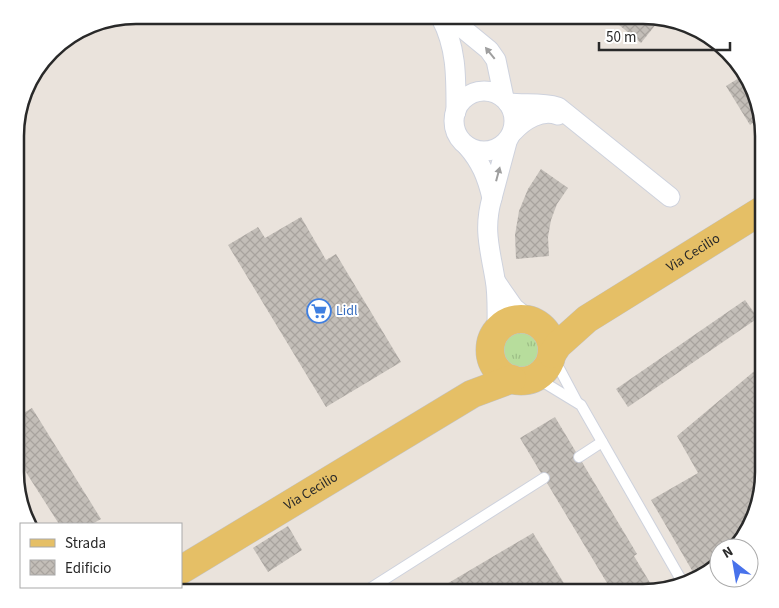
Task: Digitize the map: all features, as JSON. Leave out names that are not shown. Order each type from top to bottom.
[{"type":"main road","name":"Via Cecilio","points":[[182,569],[442,411],[472,394],[537,367],[587,319],[755,215]]},
{"type":"main road","name":"Via Cecilio","points":[[534,322],[622,297]]},
{"type":"main road","points":[[511,320],[534,322],[550,336],[537,367],[500,372],[495,366],[494,341],[511,320]]},
{"type":"main road","name":"Via Cecilio","points":[[442,411],[469,381],[494,341]]},
{"type":"street","points":[[444,24],[450,36],[456,65],[456,112],[454,127],[458,136],[479,160],[488,180],[492,198]]},
{"type":"street","points":[[457,24],[493,55],[498,66],[506,101],[514,112],[515,122],[487,215],[487,244],[495,281],[494,341]]},
{"type":"street","points":[[456,112],[463,100],[470,94],[480,91],[491,92],[506,101],[521,105],[544,103],[558,107],[670,197]]},
{"type":"street","points":[[467,146],[481,152],[491,151],[510,137],[521,123],[539,114],[553,113],[578,122]]},
{"type":"street","points":[[495,281],[505,298],[534,322]]},
{"type":"lane","points":[[537,367],[581,405],[680,578]]},
{"type":"lane","points":[[537,367],[560,370],[579,405]]},
{"type":"lane","points":[[579,457],[602,442]]},
{"type":"lane","points":[[377,584],[544,478]]},
{"type":"green space","points":[[521,333],[528,334],[533,338],[537,343],[537,357],[533,362],[528,366],[521,367],[514,366],[509,362],[505,357],[504,350],[505,343],[509,338],[514,334]]},
{"type":"building","points":[[618,24],[656,25],[641,43]]},
{"type":"building","points":[[739,78],[740,80],[747,93],[753,114],[754,122],[750,125],[726,86]]},
{"type":"building","points":[[541,169],[568,188],[557,204],[551,220],[548,237],[549,256],[516,259],[515,235],[519,211],[528,189]]},
{"type":"building","name":"Lidl","points":[[301,217],[326,260],[336,254],[401,362],[326,407],[228,245],[258,227],[265,238]]},
{"type":"building","points":[[745,300],[755,314],[755,320],[628,407],[616,389]]},
{"type":"building","points":[[755,371],[755,479],[747,515],[733,538],[709,538],[709,562],[693,573],[651,500],[698,473],[677,436]]},
{"type":"building","points":[[32,408],[101,519],[94,523],[58,523],[24,469],[24,413]]},
{"type":"building","points":[[555,417],[637,554],[634,556],[650,584],[608,584],[520,438]]},
{"type":"building","points":[[288,526],[302,550],[268,572],[253,548]]},
{"type":"building","points":[[533,533],[564,584],[447,584]]},
{"type":"place","name":"Lidl","points":[[319,311]]}]
